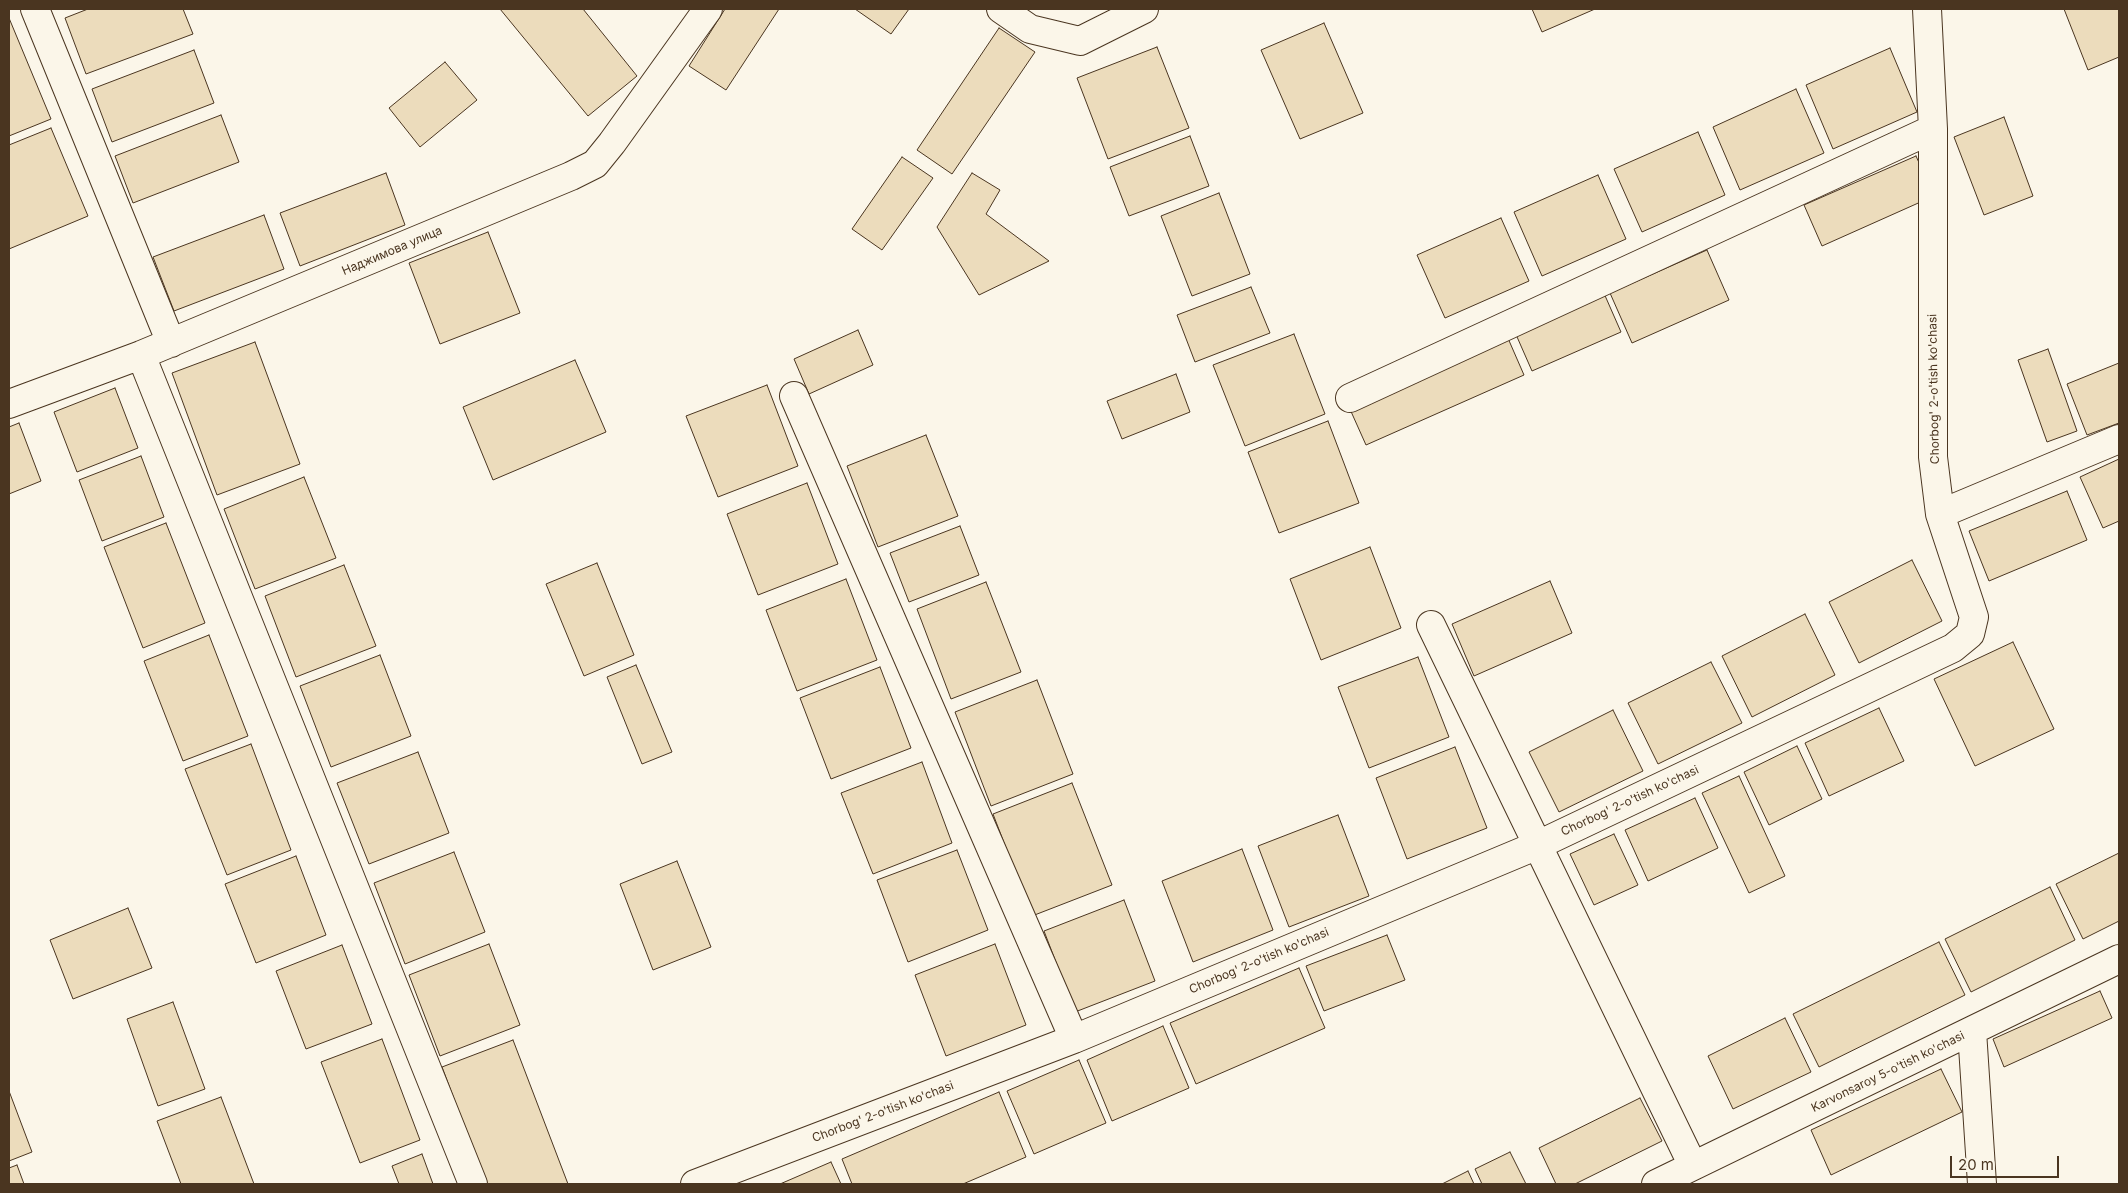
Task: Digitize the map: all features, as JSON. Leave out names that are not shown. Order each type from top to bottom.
[{"type":"street","points":[[35,9],[171,343]]},
{"type":"street","name":"Наджимова улица","points":[[9,404],[171,343],[571,176],[595,164],[612,144],[708,9]]},
{"type":"street","points":[[1001,9],[1030,29],[1080,40],[1144,9]]},
{"type":"street","name":"Chorbog' 2-o'tish ko'chasi","points":[[695,1184],[1074,1039],[1538,845],[1953,648],[1970,634],[1974,617],[1940,514],[1933,457],[1933,129],[1927,9]]},
{"type":"street","points":[[1350,398],[1933,129]]},
{"type":"street","points":[[141,355],[473,1184]]},
{"type":"street","points":[[794,396],[1074,1039]]},
{"type":"street","points":[[1940,514],[2119,439]]},
{"type":"street","points":[[1431,625],[1693,1166]]},
{"type":"street","name":"Karvonsaroy 5-o'tish ko'chasi","points":[[1656,1184],[2119,959]]},
{"type":"street","points":[[1972,1031],[1982,1184]]},
{"type":"building","points":[[88,9],[183,9],[193,34],[86,74],[65,18]]},
{"type":"building","points":[[500,9],[583,9],[637,76],[588,116]]},
{"type":"building","points":[[725,9],[779,9],[726,90],[689,66]]},
{"type":"building","points":[[855,9],[909,9],[891,34]]},
{"type":"building","points":[[1532,9],[1595,9],[1542,32]]},
{"type":"building","points":[[2064,9],[2119,9],[2119,57],[2088,70]]},
{"type":"building","points":[[9,18],[51,119],[9,136]]},
{"type":"building","points":[[1324,23],[1363,113],[1300,139],[1261,50]]},
{"type":"building","points":[[999,28],[1035,52],[952,174],[917,150]]},
{"type":"building","points":[[1157,47],[1189,128],[1108,159],[1077,78]]},
{"type":"building","points":[[1890,48],[1917,112],[1833,149],[1806,85]]},
{"type":"building","points":[[194,50],[214,103],[112,142],[92,89]]},
{"type":"building","points":[[445,62],[477,100],[420,147],[389,108]]},
{"type":"building","points":[[1796,89],[1824,153],[1740,190],[1713,127]]},
{"type":"building","points":[[221,115],[239,162],[133,203],[115,156]]},
{"type":"building","points":[[2004,117],[2033,196],[1984,215],[1954,137]]},
{"type":"building","points":[[51,128],[88,216],[9,249],[9,145]]},
{"type":"building","points":[[1698,132],[1725,195],[1642,232],[1614,169]]},
{"type":"building","points":[[1190,136],[1209,186],[1129,216],[1110,167]]},
{"type":"building","points":[[1916,156],[1934,196],[1822,246],[1804,205]]},
{"type":"building","points":[[902,157],[933,178],[882,250],[852,229]]},
{"type":"building","points":[[386,173],[405,225],[300,266],[280,213]]},
{"type":"building","points":[[972,173],[1000,190],[986,214],[1049,261],[979,295],[937,227]]},
{"type":"building","points":[[1598,175],[1626,239],[1542,276],[1514,212]]},
{"type":"building","points":[[1219,193],[1250,274],[1192,296],[1161,216]]},
{"type":"building","points":[[264,215],[284,269],[174,311],[153,257]]},
{"type":"building","points":[[1501,218],[1529,281],[1445,318],[1417,255]]},
{"type":"building","points":[[488,232],[520,313],[440,344],[409,263]]},
{"type":"building","points":[[1707,250],[1729,300],[1632,343],[1610,293]]},
{"type":"building","points":[[1251,287],[1270,333],[1195,362],[1177,315]]},
{"type":"building","points":[[1603,291],[1621,332],[1532,371],[1514,330]]},
{"type":"building","points":[[858,330],[873,365],[809,394],[794,359]]},
{"type":"building","points":[[1294,334],[1325,414],[1245,446],[1213,365]]},
{"type":"building","points":[[1507,336],[1524,375],[1366,445],[1349,407]]},
{"type":"building","points":[[255,342],[300,464],[217,495],[172,373]]},
{"type":"building","points":[[2048,349],[2077,431],[2047,442],[2018,360]]},
{"type":"building","points":[[575,360],[606,432],[493,480],[463,407]]},
{"type":"building","points":[[2119,363],[2119,423],[2087,435],[2067,384]]},
{"type":"building","points":[[1176,374],[1190,412],[1122,439],[1107,401]]},
{"type":"building","points":[[767,385],[798,466],[718,497],[686,416]]},
{"type":"building","points":[[115,388],[138,448],[77,472],[54,412]]},
{"type":"building","points":[[1328,421],[1359,503],[1279,533],[1248,452]]},
{"type":"building","points":[[19,423],[41,481],[9,494],[9,427]]},
{"type":"building","points":[[926,435],[958,516],[878,547],[847,466]]},
{"type":"building","points":[[141,456],[164,517],[102,541],[79,480]]},
{"type":"building","points":[[2119,459],[2119,521],[2103,528],[2080,477]]},
{"type":"building","points":[[304,477],[336,558],[255,589],[224,509]]},
{"type":"building","points":[[807,483],[838,564],[758,595],[727,514]]},
{"type":"building","points":[[2067,491],[2087,540],[1989,581],[1969,531]]},
{"type":"building","points":[[166,523],[205,623],[143,648],[104,547]]},
{"type":"building","points":[[960,526],[979,575],[909,602],[890,553]]},
{"type":"building","points":[[1370,547],[1401,628],[1321,660],[1290,579]]},
{"type":"building","points":[[1912,560],[1942,621],[1859,663],[1829,602]]},
{"type":"building","points":[[597,563],[634,655],[584,676],[546,584]]},
{"type":"building","points":[[344,565],[376,646],[296,677],[265,596]]},
{"type":"building","points":[[846,579],[877,660],[797,691],[766,610]]},
{"type":"building","points":[[1550,581],[1572,633],[1474,676],[1452,624]]},
{"type":"building","points":[[986,582],[1021,672],[951,699],[917,609]]},
{"type":"building","points":[[1805,614],[1835,675],[1752,717],[1722,656]]},
{"type":"building","points":[[209,635],[248,736],[183,761],[144,661]]},
{"type":"building","points":[[2013,642],[2054,729],[1975,766],[1934,679]]},
{"type":"building","points":[[380,655],[411,736],[331,767],[300,686]]},
{"type":"building","points":[[1418,657],[1449,737],[1369,768],[1338,687]]},
{"type":"building","points":[[1711,662],[1742,723],[1658,764],[1628,703]]},
{"type":"building","points":[[636,665],[672,752],[642,764],[607,677]]},
{"type":"building","points":[[880,667],[911,748],[831,779],[800,698]]},
{"type":"building","points":[[1037,680],[1073,774],[991,806],[955,712]]},
{"type":"building","points":[[1879,708],[1904,761],[1829,796],[1805,743]]},
{"type":"building","points":[[1613,710],[1643,771],[1559,812],[1529,752]]},
{"type":"building","points":[[251,744],[291,850],[227,875],[185,769]]},
{"type":"building","points":[[1797,746],[1822,799],[1769,825],[1744,772]]},
{"type":"building","points":[[1455,747],[1487,828],[1407,859],[1376,778]]},
{"type":"building","points":[[418,752],[449,833],[369,864],[337,783]]},
{"type":"building","points":[[922,762],[952,843],[873,874],[841,793]]},
{"type":"building","points":[[1739,776],[1785,876],[1749,893],[1702,793]]},
{"type":"building","points":[[1072,783],[1112,885],[1032,916],[993,814]]},
{"type":"building","points":[[1695,798],[1718,848],[1648,881],[1625,830]]},
{"type":"building","points":[[1338,815],[1369,896],[1289,927],[1258,846]]},
{"type":"building","points":[[1614,834],[1638,885],[1594,905],[1570,854]]},
{"type":"building","points":[[1242,849],[1273,930],[1193,962],[1162,881]]},
{"type":"building","points":[[957,850],[988,930],[908,962],[877,880]]},
{"type":"building","points":[[454,852],[485,932],[405,964],[374,883]]},
{"type":"building","points":[[2119,853],[2119,921],[2083,939],[2056,884]]},
{"type":"building","points":[[296,856],[326,935],[256,963],[225,884]]},
{"type":"building","points":[[677,861],[711,947],[653,970],[620,884]]},
{"type":"building","points":[[2050,887],[2075,940],[1971,992],[1945,939]]},
{"type":"building","points":[[1124,900],[1155,981],[1075,1012],[1044,931]]},
{"type":"building","points":[[128,908],[152,968],[73,999],[50,940]]},
{"type":"building","points":[[1387,935],[1405,980],[1324,1011],[1306,966]]},
{"type":"building","points":[[1939,942],[1965,995],[1819,1067],[1793,1014]]},
{"type":"building","points":[[489,944],[520,1025],[440,1056],[409,975]]},
{"type":"building","points":[[995,944],[1026,1025],[946,1056],[915,975]]},
{"type":"building","points":[[342,945],[372,1024],[306,1049],[276,971]]},
{"type":"building","points":[[1299,968],[1325,1028],[1196,1084],[1170,1023]]},
{"type":"building","points":[[2100,991],[2112,1018],[2004,1067],[1993,1039]]},
{"type":"building","points":[[173,1002],[205,1089],[158,1106],[127,1019]]},
{"type":"building","points":[[1785,1018],[1811,1072],[1733,1109],[1708,1056]]},
{"type":"building","points":[[1163,1026],[1189,1088],[1112,1121],[1087,1060]]},
{"type":"building","points":[[382,1039],[420,1140],[360,1163],[321,1062]]},
{"type":"building","points":[[513,1040],[568,1184],[486,1184],[442,1067]]},
{"type":"building","points":[[1079,1060],[1106,1123],[1034,1154],[1007,1091]]},
{"type":"building","points":[[1941,1069],[1962,1112],[1831,1175],[1811,1130]]},
{"type":"building","points":[[9,1091],[32,1152],[9,1161]]},
{"type":"building","points":[[999,1092],[1026,1157],[963,1184],[852,1184],[842,1159]]},
{"type":"building","points":[[221,1097],[254,1184],[181,1184],[157,1121]]},
{"type":"building","points":[[1640,1098],[1662,1141],[1575,1184],[1556,1184],[1539,1148]]},
{"type":"building","points":[[1510,1152],[1526,1184],[1482,1184],[1475,1169]]},
{"type":"building","points":[[422,1154],[433,1184],[399,1184],[392,1166]]},
{"type":"building","points":[[831,1162],[841,1184],[780,1184]]},
{"type":"building","points":[[17,1165],[24,1184],[9,1184],[9,1168]]},
{"type":"building","points":[[1468,1171],[1474,1184],[1442,1184]]}]
